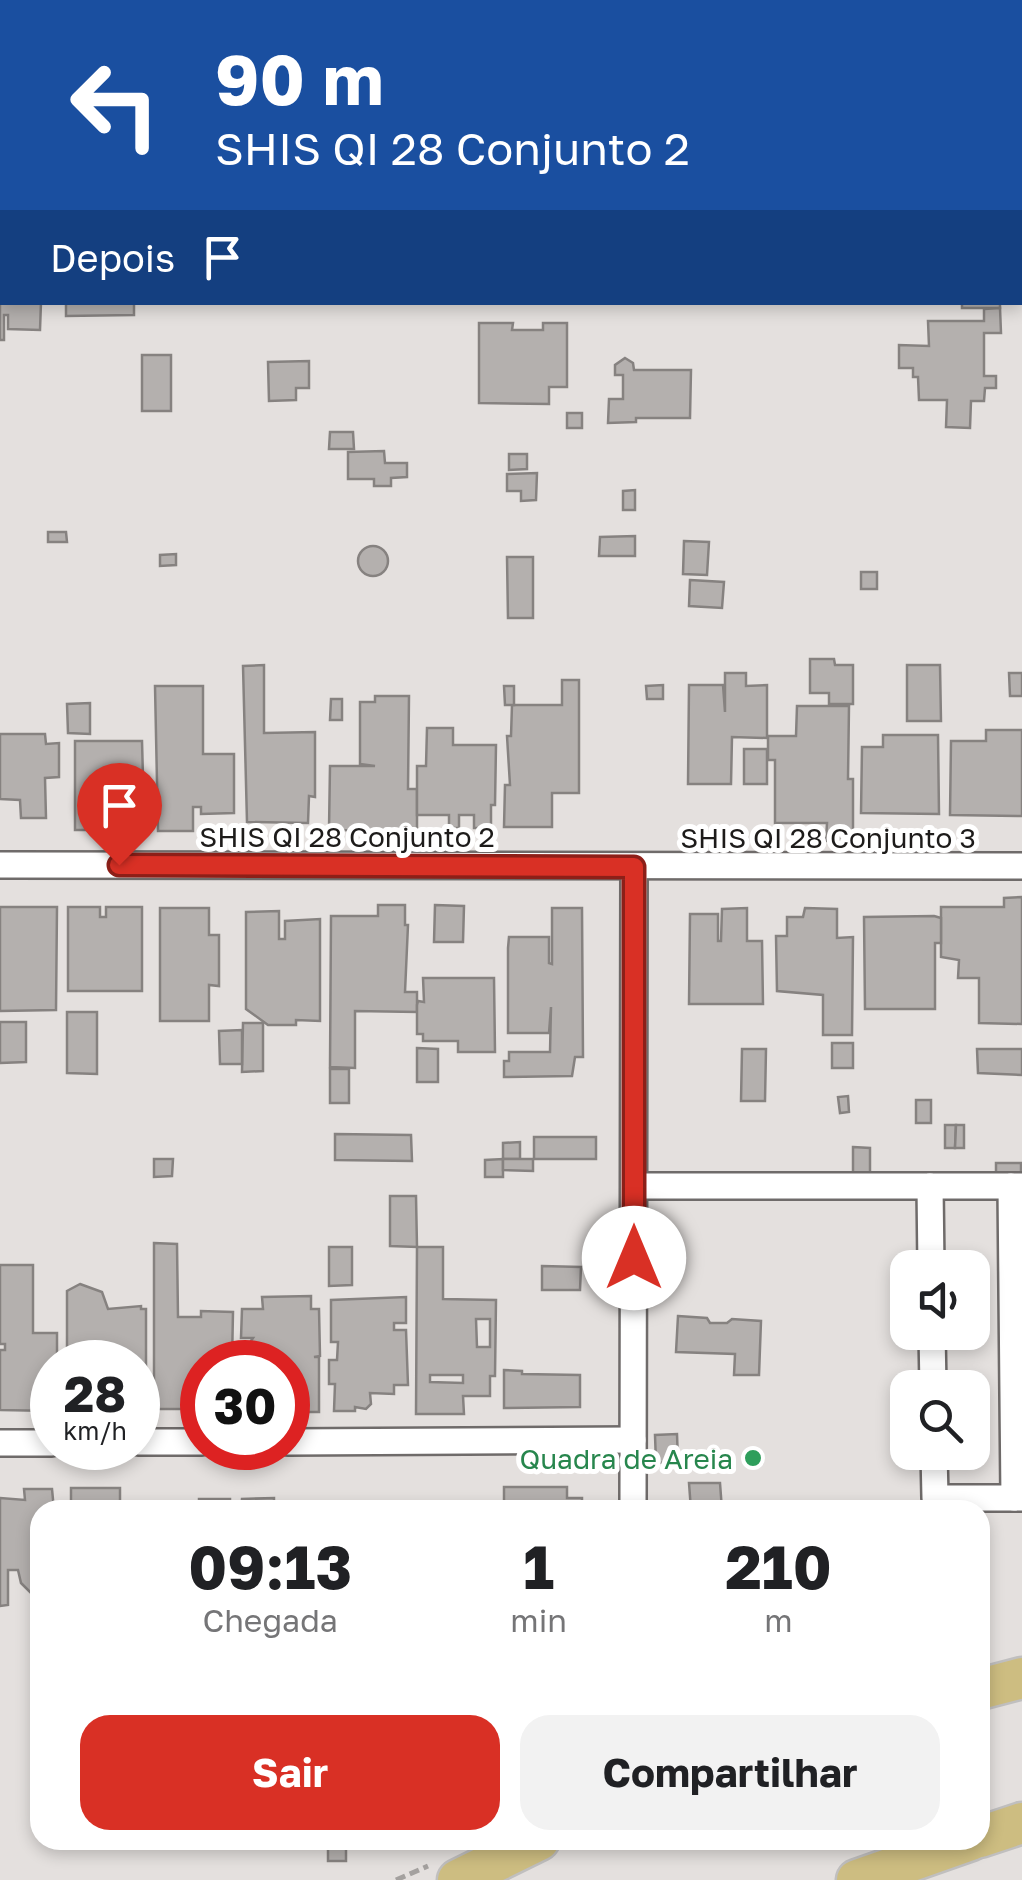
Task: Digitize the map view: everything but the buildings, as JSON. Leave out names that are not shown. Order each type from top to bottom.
[{"type":"main road","points":[[990,1686],[1022,1678]]},
{"type":"main road","points":[[990,1834],[1022,1823]]},
{"type":"main road","points":[[458,1880],[520,1850]]},
{"type":"main road","points":[[857,1880],[942,1850]]},
{"type":"street","name":"SHIS QI 28 Conjunto 2","points":[[0,865],[634,867]]},
{"type":"street","name":"SHIS QI 28 Conjunto 3","points":[[634,867],[1022,866]]},
{"type":"street","points":[[633,1500],[634,867]]},
{"type":"street","points":[[634,1186],[1016,1186],[1018,1498],[935,1498],[934,1470]]},
{"type":"street","points":[[930,1186],[931,1250]]},
{"type":"street","points":[[310,1442],[633,1440]]},
{"type":"street","points":[[0,1443],[30,1443]]},
{"type":"place","name":"Quadra de Areia","points":[[753,1458]]},
{"type":"route","points":[[119,865],[634,867],[634,1258]]}]
